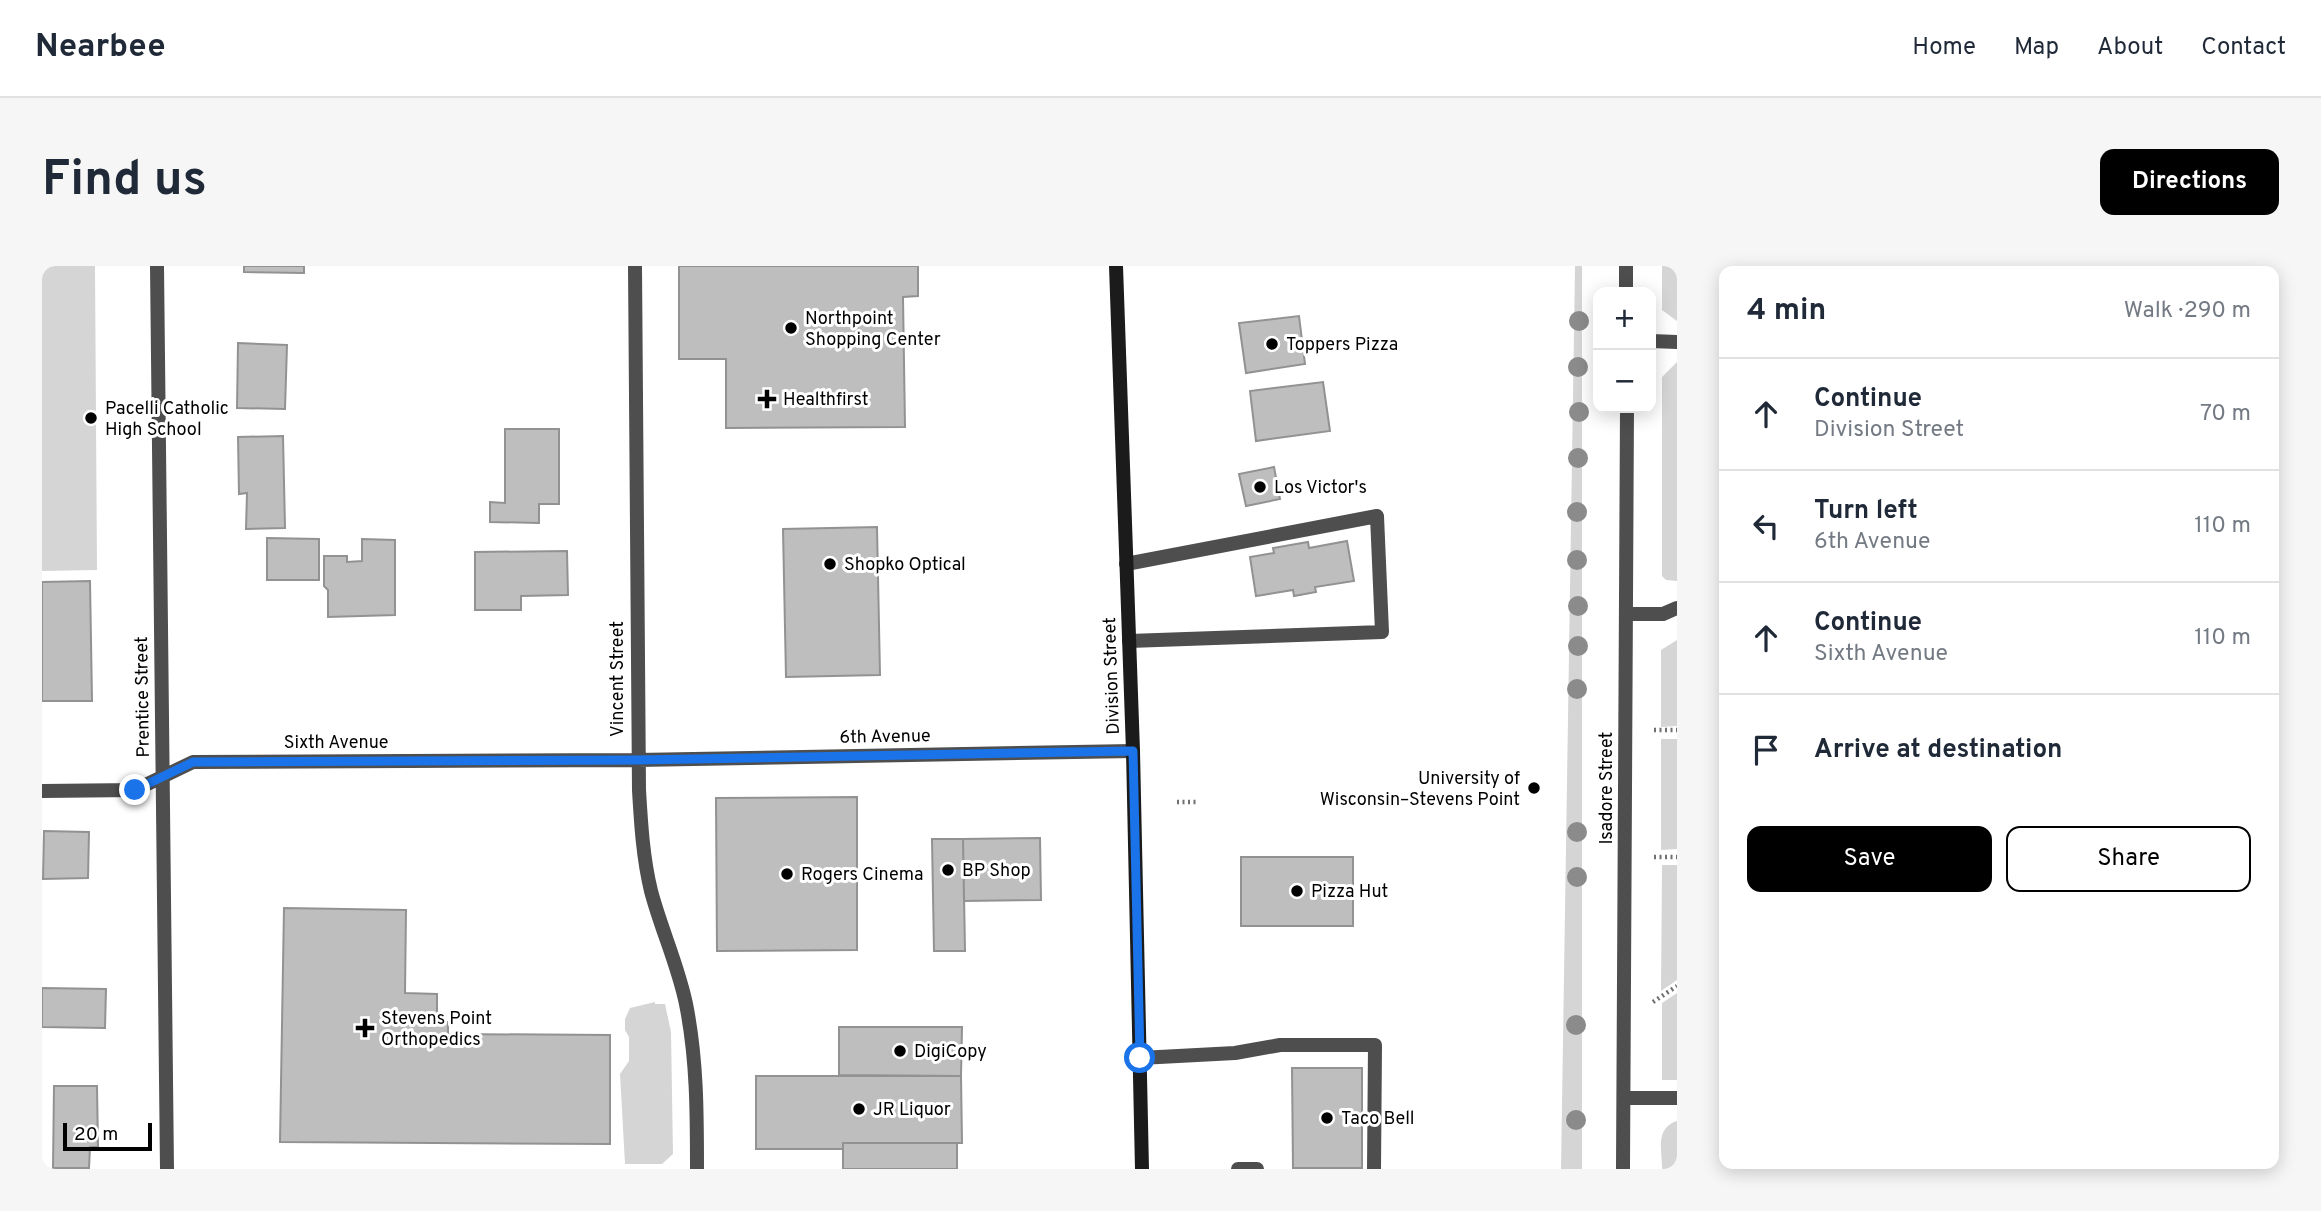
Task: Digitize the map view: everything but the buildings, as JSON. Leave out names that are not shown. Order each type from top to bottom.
[{"type":"main road","name":"Division Street","points":[[1116,266],[1133,751],[1142,1169]]},
{"type":"street","name":"Prentice Street","points":[[157,266],[167,1169]]},
{"type":"street","name":"Vincent Street","points":[[635,266],[637,760],[643,846],[651,889],[676,966],[692,1044],[697,1091],[697,1169]]},
{"type":"street","points":[[1626,266],[1626,287]]},
{"type":"street","points":[[1656,341],[1677,342]]},
{"type":"street","name":"Isadore Street","points":[[1623,1169],[1627,413]]},
{"type":"street","points":[[1126,564],[1377,516],[1382,632],[1129,641]]},
{"type":"street","points":[[1626,614],[1663,614],[1677,608]]},
{"type":"street","name":"6th Avenue","points":[[637,760],[1133,751]]},
{"type":"street","name":"Sixth Avenue","points":[[42,790],[135,790],[193,762],[637,760]]},
{"type":"street","points":[[1140,1058],[1235,1053],[1280,1045],[1375,1045],[1374,1169]]},
{"type":"street","points":[[1624,1098],[1677,1098]]},
{"type":"street","points":[[1238,1169],[1256,1169]]},
{"type":"path","points":[[1654,730],[1677,730]]},
{"type":"path","points":[[1177,802],[1198,802]]},
{"type":"path","points":[[1654,857],[1677,857]]},
{"type":"path","points":[[1653,1002],[1677,986]]},
{"type":"shaded area","points":[[42,266],[95,266],[97,570],[42,571]]},
{"type":"shaded area","points":[[1575,266],[1582,266],[1582,1169],[1561,1169]]},
{"type":"shaded area","points":[[1662,266],[1677,266],[1677,321],[1662,310]]},
{"type":"shaded area","points":[[1677,362],[1677,581],[1666,580],[1662,576],[1662,377]]},
{"type":"shaded area","points":[[1677,640],[1677,726],[1661,727],[1661,650]]},
{"type":"shaded area","points":[[1661,739],[1677,739],[1677,849],[1661,850]]},
{"type":"shaded area","points":[[1662,865],[1677,865],[1677,980],[1661,991]]},
{"type":"shaded area","points":[[1677,993],[1677,1080],[1662,1080],[1662,1003]]},
{"type":"shaded area","points":[[655,1002],[665,1004],[671,1032],[673,1154],[662,1164],[625,1164],[620,1074],[629,1061],[629,1037],[625,1030],[625,1019],[630,1008]]},
{"type":"shaded area","points":[[1677,1121],[1677,1169],[1662,1169],[1661,1140],[1665,1129]]},
{"type":"place","name":"Northpoint Shopping Center","points":[[791,328]]},
{"type":"place","name":"Toppers Pizza","points":[[1272,344]]},
{"type":"place","name":"Healthfirst","points":[[767,399]]},
{"type":"place","name":"Pacelli Catholic High School","points":[[91,418]]},
{"type":"place","name":"Los Victor's","points":[[1260,487]]},
{"type":"place","name":"Shopko Optical","points":[[830,564]]},
{"type":"place","name":"University of Wisconsin–Stevens Point","points":[[1534,788]]},
{"type":"place","name":"BP Shop","points":[[948,870]]},
{"type":"place","name":"Rogers Cinema","points":[[787,874]]},
{"type":"place","name":"Pizza Hut","points":[[1297,891]]},
{"type":"place","name":"Stevens Point Orthopedics","points":[[365,1028]]},
{"type":"place","name":"DigiCopy","points":[[900,1051]]},
{"type":"place","name":"JR Liquor","points":[[859,1109]]},
{"type":"place","name":"Taco Bell","points":[[1327,1118]]},
{"type":"route","points":[[135,790],[193,762],[637,760],[1133,751],[1140,1058]]}]
